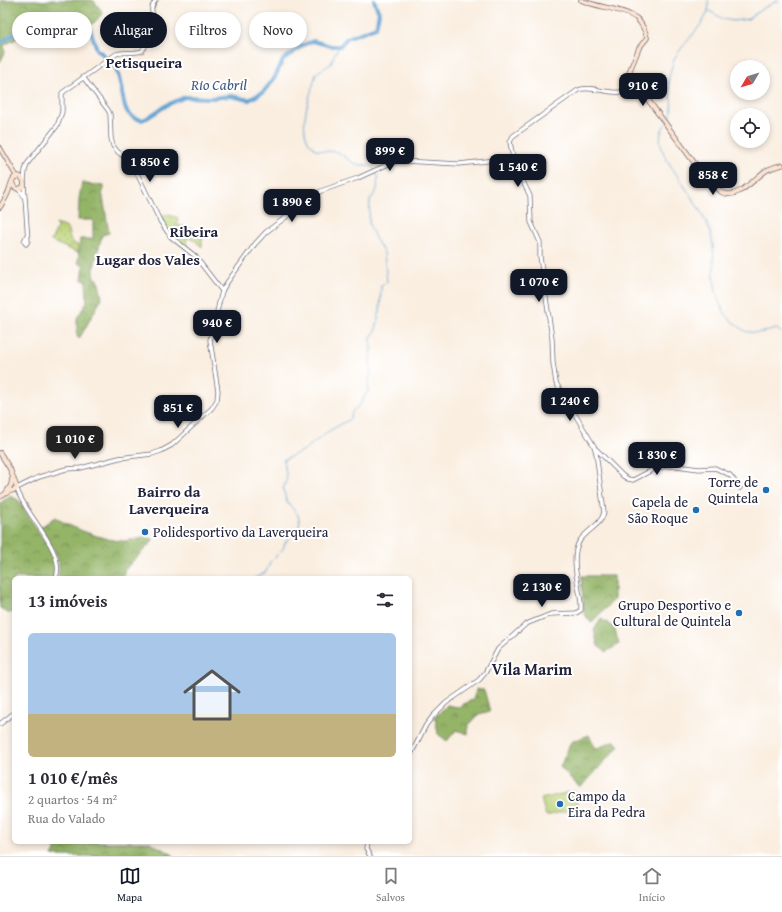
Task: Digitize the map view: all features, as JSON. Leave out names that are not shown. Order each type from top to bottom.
[{"type":"main road","points":[[581,0],[624,13],[639,21],[647,39],[639,48],[629,71],[630,76],[699,168],[719,190],[724,194],[738,192],[768,170],[782,165]]},
{"type":"main road","points":[[0,148],[18,177],[22,178],[24,182],[23,187],[8,195]]},
{"type":"main road","points":[[0,207],[8,195],[12,181],[12,171],[7,159]]},
{"type":"main road","points":[[12,181],[18,177]]},
{"type":"main road","points":[[12,181],[13,186],[17,189]]},
{"type":"main road","points":[[0,453],[12,475],[14,487],[2,496]]},
{"type":"street","points":[[18,177],[57,126],[62,112],[62,93],[116,54],[140,52],[143,50],[155,28],[152,5],[156,0]]},
{"type":"street","points":[[630,76],[628,86],[622,92],[617,93],[584,88],[578,90],[513,136],[510,142],[514,161],[530,196],[530,214],[532,224],[540,242],[540,260],[552,338],[556,380],[559,389],[595,448],[623,476],[628,479],[634,479],[656,468],[667,466],[699,469],[715,468],[730,475],[740,488]]},
{"type":"street","points":[[83,77],[108,110],[110,115],[112,144],[118,152],[132,164],[162,224],[172,238],[196,257],[222,291]]},
{"type":"street","points":[[628,86],[632,84],[637,85]]},
{"type":"street","points":[[505,159],[512,153]]},
{"type":"street","points":[[56,576],[58,570],[56,557],[14,487],[22,486],[40,477],[66,469],[81,468],[119,458],[157,453],[169,447],[214,406],[218,395],[218,385],[210,342],[222,291],[224,286],[255,244],[266,232],[322,191],[358,178],[392,163],[400,161],[459,164],[505,159],[514,161]]},
{"type":"street","points":[[24,171],[27,238]]},
{"type":"street","points":[[17,189],[23,194],[26,200]]},
{"type":"street","points":[[412,752],[430,719],[440,709],[473,685],[483,675],[498,649],[509,638],[526,624],[534,620],[552,613],[575,613],[580,610],[582,605],[575,562],[576,549],[581,538],[601,520],[604,510],[595,448]]},
{"type":"street","points":[[0,724],[12,715]]},
{"type":"street","points":[[367,844],[366,849],[370,856]]},
{"type":"green space","points":[[1,0],[93,0],[101,10],[100,16],[92,24],[92,12],[12,12],[12,41],[4,45],[5,53],[0,62]]},
{"type":"green space","points":[[82,182],[86,184],[104,186],[104,190],[102,191],[109,233],[102,235],[94,267],[94,279],[98,279],[102,298],[79,339],[77,336],[77,318],[87,302],[86,280],[82,280],[84,265],[78,263],[80,239],[93,239],[93,220],[78,220],[79,199]]},
{"type":"green space","points":[[167,214],[178,218],[177,225],[202,231],[202,247],[193,239],[186,238],[187,248],[172,237],[160,218]]},
{"type":"green space","points":[[56,224],[67,228],[71,241],[78,245],[78,253],[51,241],[57,228]]},
{"type":"green space","points":[[11,496],[18,500],[53,554],[56,569],[55,576],[12,576],[12,612],[9,613],[0,608],[0,503]]},
{"type":"green space","points":[[55,517],[78,529],[107,539],[122,541],[145,538],[153,539],[152,542],[124,571],[124,576],[58,576],[59,564],[55,552],[41,527]]},
{"type":"green space","points":[[581,576],[614,576],[614,600],[591,623],[584,613]]},
{"type":"green space","points":[[601,619],[614,627],[619,644],[606,652],[598,646],[594,630]]},
{"type":"green space","points":[[476,689],[484,690],[490,711],[479,714],[468,726],[468,734],[456,730],[447,741],[438,734],[435,717],[447,705],[458,707],[474,699]]},
{"type":"green space","points":[[589,735],[595,749],[615,741],[619,746],[580,788],[560,767],[571,742]]},
{"type":"green space","name":"Campo da Eira da Pedra","points":[[574,791],[578,808],[546,816],[541,799]]},
{"type":"green space","points":[[55,844],[153,844],[174,856],[52,856],[55,851]]},
{"type":"waterway","name":"Rio Cabril","points":[[0,43],[16,33],[46,31],[74,24],[90,29],[97,49],[116,69],[125,107],[128,113],[134,118],[142,120],[167,105],[185,97],[211,98],[231,96],[249,100],[263,92],[274,79],[283,60],[303,45],[313,41],[331,46],[340,46],[347,38],[376,27],[379,13],[374,0]]},
{"type":"waterway","points":[[667,123],[670,119],[672,110],[669,84],[673,63],[678,53],[707,15],[709,7],[708,0]]},
{"type":"waterway","points":[[708,10],[723,19],[733,21],[748,19],[762,9],[779,0]]},
{"type":"waterway","points":[[259,576],[266,572],[270,562],[283,549],[285,543],[300,524],[298,515],[287,502],[283,489],[287,478],[283,460],[304,450],[329,431],[350,419],[353,411],[361,403],[368,392],[371,374],[371,337],[375,332],[380,312],[381,286],[387,282],[384,253],[369,224],[370,200],[377,190],[378,177],[374,169],[368,165],[356,165],[338,152],[316,150],[309,142],[305,134],[305,117],[316,73],[331,64],[335,53],[340,46]]},
{"type":"waterway","points":[[665,125],[661,132],[660,140],[665,156],[699,209],[709,228],[712,240],[715,285],[723,310],[732,321],[746,331],[753,333],[777,329],[782,333]]},
{"type":"place","name":"Torre de Quintela","points":[[766,490]]},
{"type":"place","name":"Capela de São Roque","points":[[696,510]]},
{"type":"place","name":"Polidesportivo da Laverqueira","points":[[145,532]]},
{"type":"place","name":"Grupo Desportivo e Cultural de Quintela","points":[[739,613]]},
{"type":"place","name":"Campo da Eira da Pedra","points":[[560,804]]},
{"type":"district","name":"Petisqueira","points":[[144,63]]},
{"type":"district","name":"Ribeira","points":[[194,232]]},
{"type":"district","name":"Lugar dos Vales","points":[[148,260]]},
{"type":"district","name":"Bairro da Laverqueira","points":[[169,500]]},
{"type":"district","name":"Vila Marim","points":[[532,669]]}]
